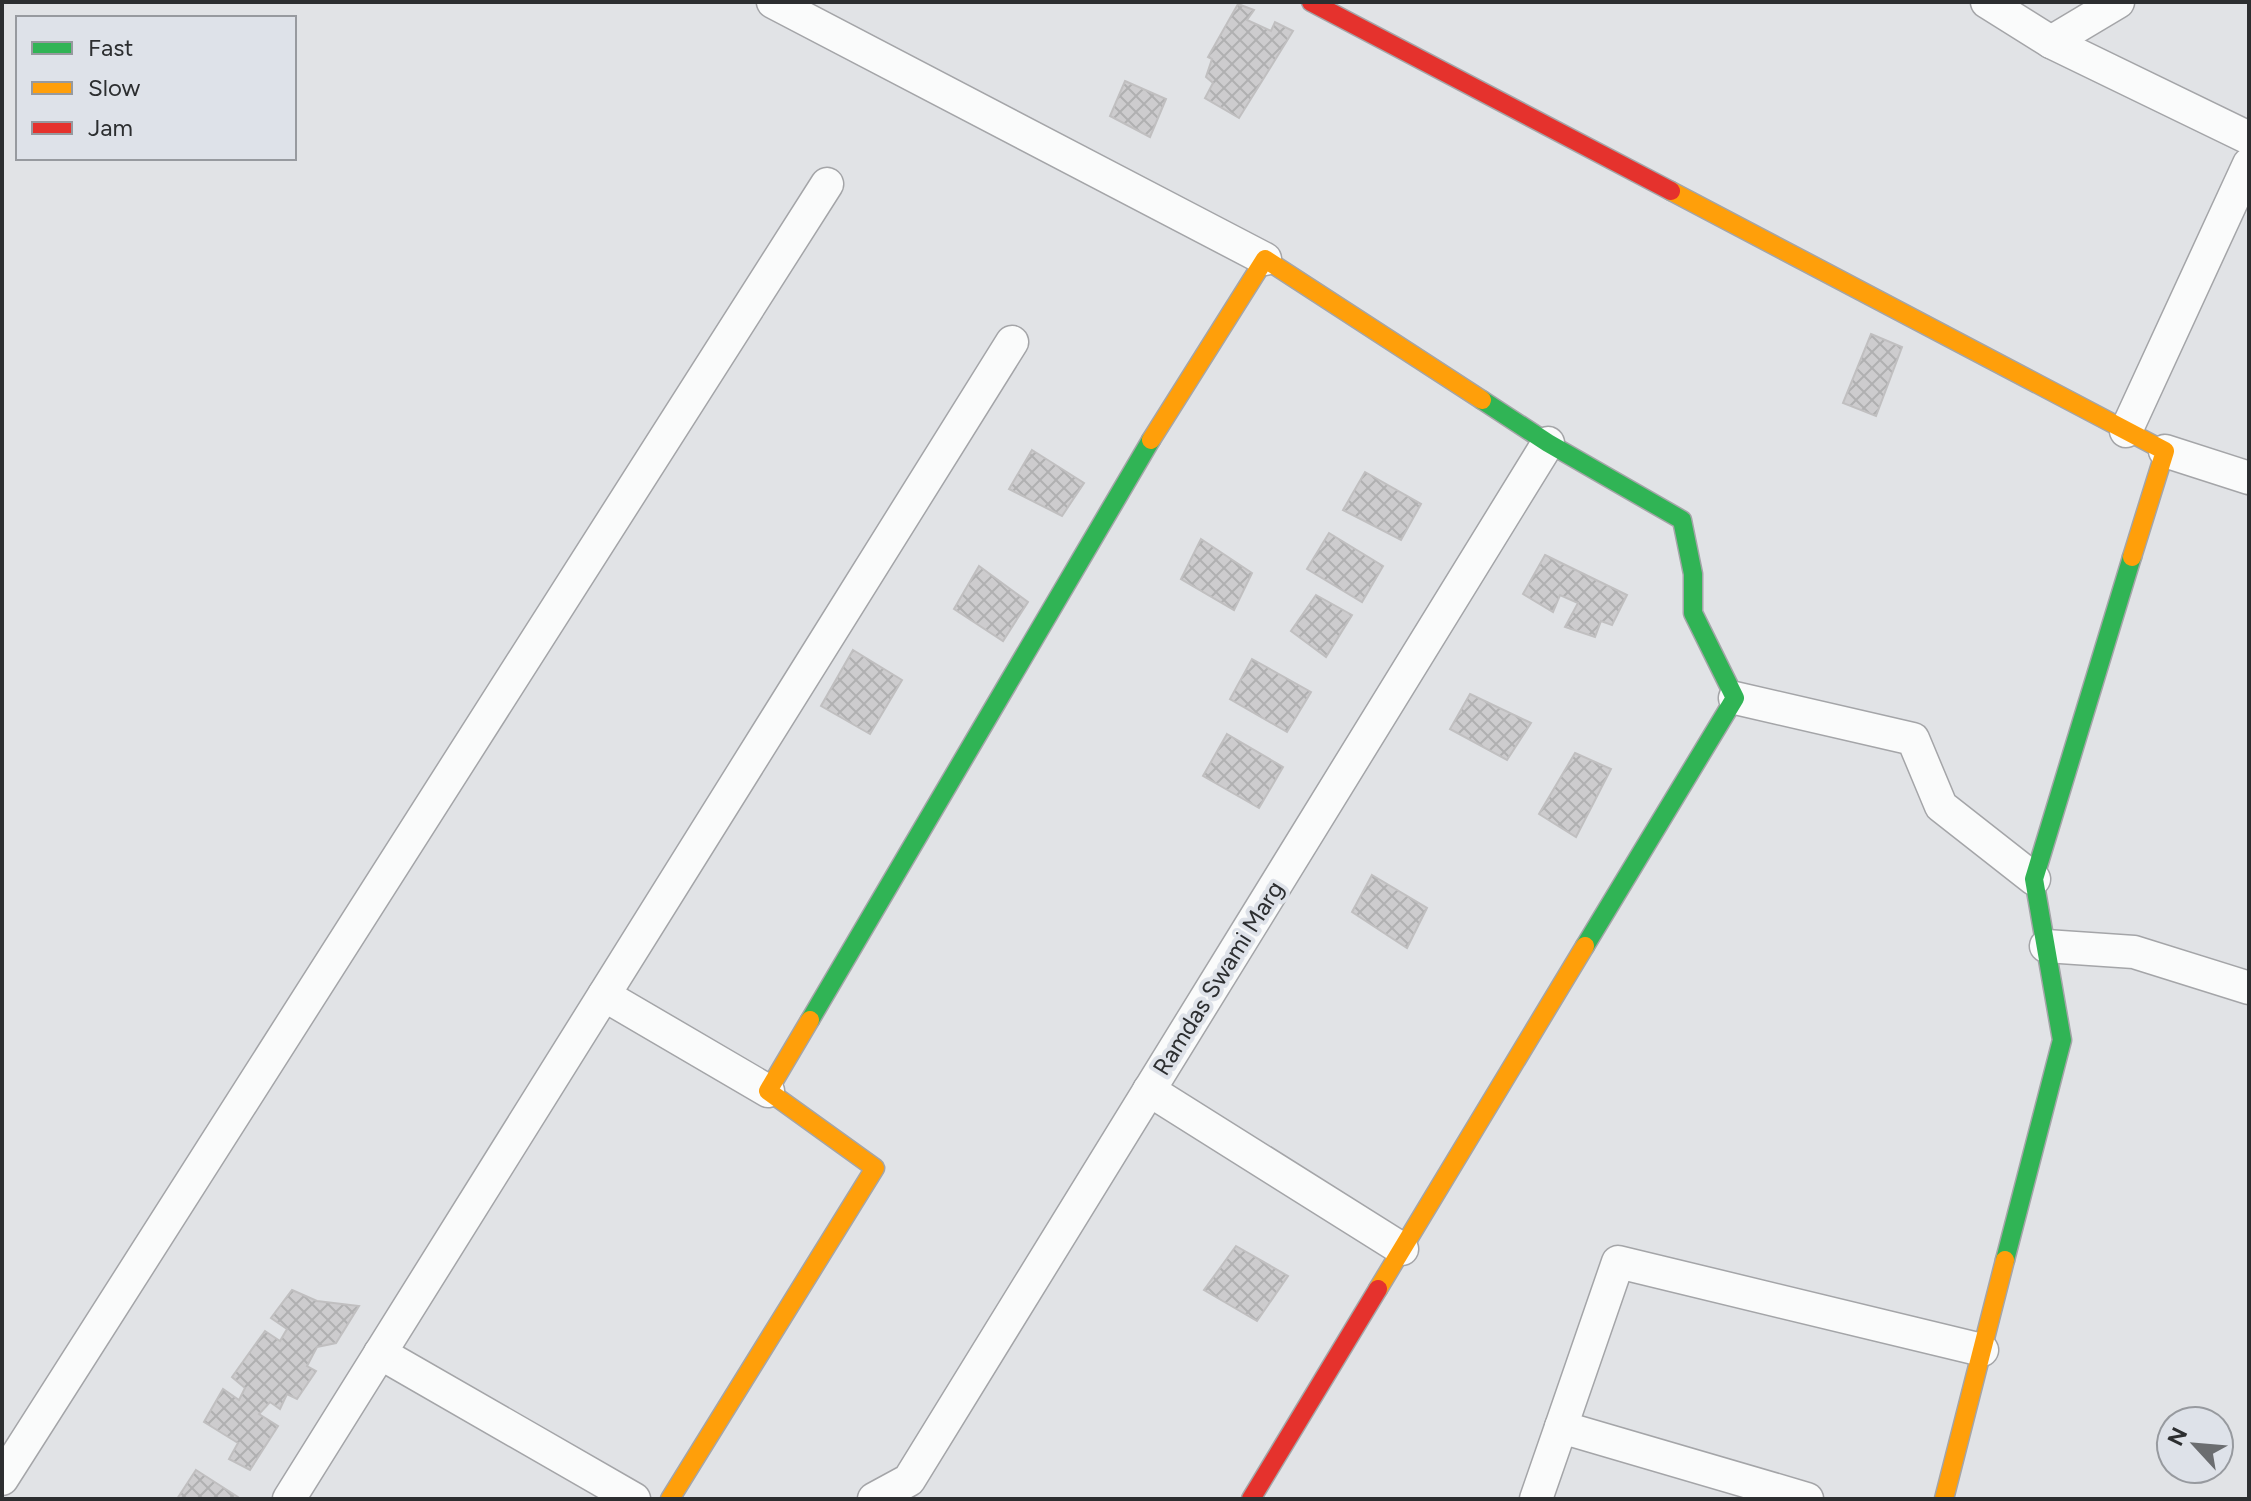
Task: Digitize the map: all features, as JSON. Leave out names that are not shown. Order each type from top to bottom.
[{"type":"street","points":[[773,2],[1265,259],[1548,443],[1682,520],[1693,574],[1693,613],[1735,698]]},
{"type":"street","points":[[1311,2],[2165,451],[2249,478]]},
{"type":"street","points":[[1987,2],[2051,42],[2249,138]]},
{"type":"street","points":[[2051,42],[2118,2]]},
{"type":"street","points":[[2126,431],[2249,164]]},
{"type":"street","points":[[2,1479],[827,184]]},
{"type":"street","points":[[768,1091],[1156,432],[1265,259]]},
{"type":"street","points":[[289,1499],[1012,342]]},
{"type":"street","name":"Ramdas Swami Marg","points":[[874,1499],[909,1480],[1548,443]]},
{"type":"street","points":[[1944,1499],[2062,1040],[2034,879],[2165,451]]},
{"type":"street","points":[[1735,698],[1913,739],[1941,806],[2034,879]]},
{"type":"street","points":[[1251,1499],[1735,698]]},
{"type":"street","points":[[2046,946],[2134,952],[2249,988]]},
{"type":"street","points":[[604,995],[768,1091],[875,1168],[670,1499]]},
{"type":"street","points":[[1149,1090],[1402,1249]]},
{"type":"street","points":[[1536,1499],[1618,1262],[1982,1350]]},
{"type":"street","points":[[380,1353],[634,1499]]},
{"type":"street","points":[[1561,1427],[1807,1499]]},
{"type":"building","points":[[1238,4],[1254,10],[1247,20],[1271,31],[1275,22],[1293,31],[1239,118],[1205,98],[1213,83],[1206,77],[1212,59],[1208,57]]},
{"type":"building","points":[[1125,81],[1166,99],[1150,137],[1110,116]]},
{"type":"building","points":[[1871,334],[1902,347],[1876,416],[1843,403]]},
{"type":"building","points":[[1032,450],[1084,483],[1062,516],[1009,489]]},
{"type":"building","points":[[1365,472],[1421,504],[1401,540],[1343,510]]},
{"type":"building","points":[[1329,533],[1383,566],[1362,602],[1307,569]]},
{"type":"building","points":[[1201,539],[1252,573],[1234,610],[1181,579]]},
{"type":"building","points":[[1545,555],[1627,595],[1612,625],[1601,621],[1595,637],[1565,627],[1578,603],[1560,595],[1553,612],[1523,594]]},
{"type":"building","points":[[979,566],[1028,602],[1003,641],[954,609]]},
{"type":"building","points":[[1316,595],[1352,615],[1326,657],[1291,631]]},
{"type":"building","points":[[853,650],[902,680],[870,734],[821,706]]},
{"type":"building","points":[[1252,659],[1311,692],[1287,732],[1230,699]]},
{"type":"building","points":[[1470,694],[1531,723],[1507,760],[1450,729]]},
{"type":"building","points":[[1227,734],[1283,767],[1259,808],[1203,776]]},
{"type":"building","points":[[1575,753],[1611,769],[1576,837],[1539,814]]},
{"type":"building","points":[[1372,875],[1427,908],[1407,948],[1352,912]]},
{"type":"building","points":[[1236,1246],[1288,1276],[1257,1321],[1204,1290]]},
{"type":"building","points":[[292,1290],[317,1301],[359,1306],[336,1343],[317,1347],[307,1366],[316,1371],[297,1399],[287,1394],[280,1409],[270,1402],[259,1414],[278,1426],[250,1470],[229,1459],[238,1443],[204,1422],[223,1389],[239,1400],[245,1388],[232,1377],[265,1331],[280,1341],[287,1329],[271,1318]]},
{"type":"building","points":[[196,1470],[238,1497],[237,1499],[177,1499]]},
{"type":"traffic: fast","points":[[1482,400],[1548,443],[1682,520],[1693,574],[1693,613],[1735,698],[1585,946]]},
{"type":"traffic: fast","points":[[810,1020],[1151,440]]},
{"type":"traffic: fast","points":[[2005,1260],[2062,1040],[2034,879],[2132,557]]},
{"type":"traffic: slow","points":[[1671,191],[2165,451],[2132,557]]},
{"type":"traffic: slow","points":[[1151,440],[1265,259],[1482,400]]},
{"type":"traffic: slow","points":[[1378,1289],[1585,946]]},
{"type":"traffic: slow","points":[[670,1499],[875,1168],[768,1091],[810,1020]]},
{"type":"traffic: slow","points":[[1944,1499],[2005,1260]]},
{"type":"traffic: jam","points":[[1311,2],[1671,191]]},
{"type":"traffic: jam","points":[[1251,1499],[1378,1289]]}]
